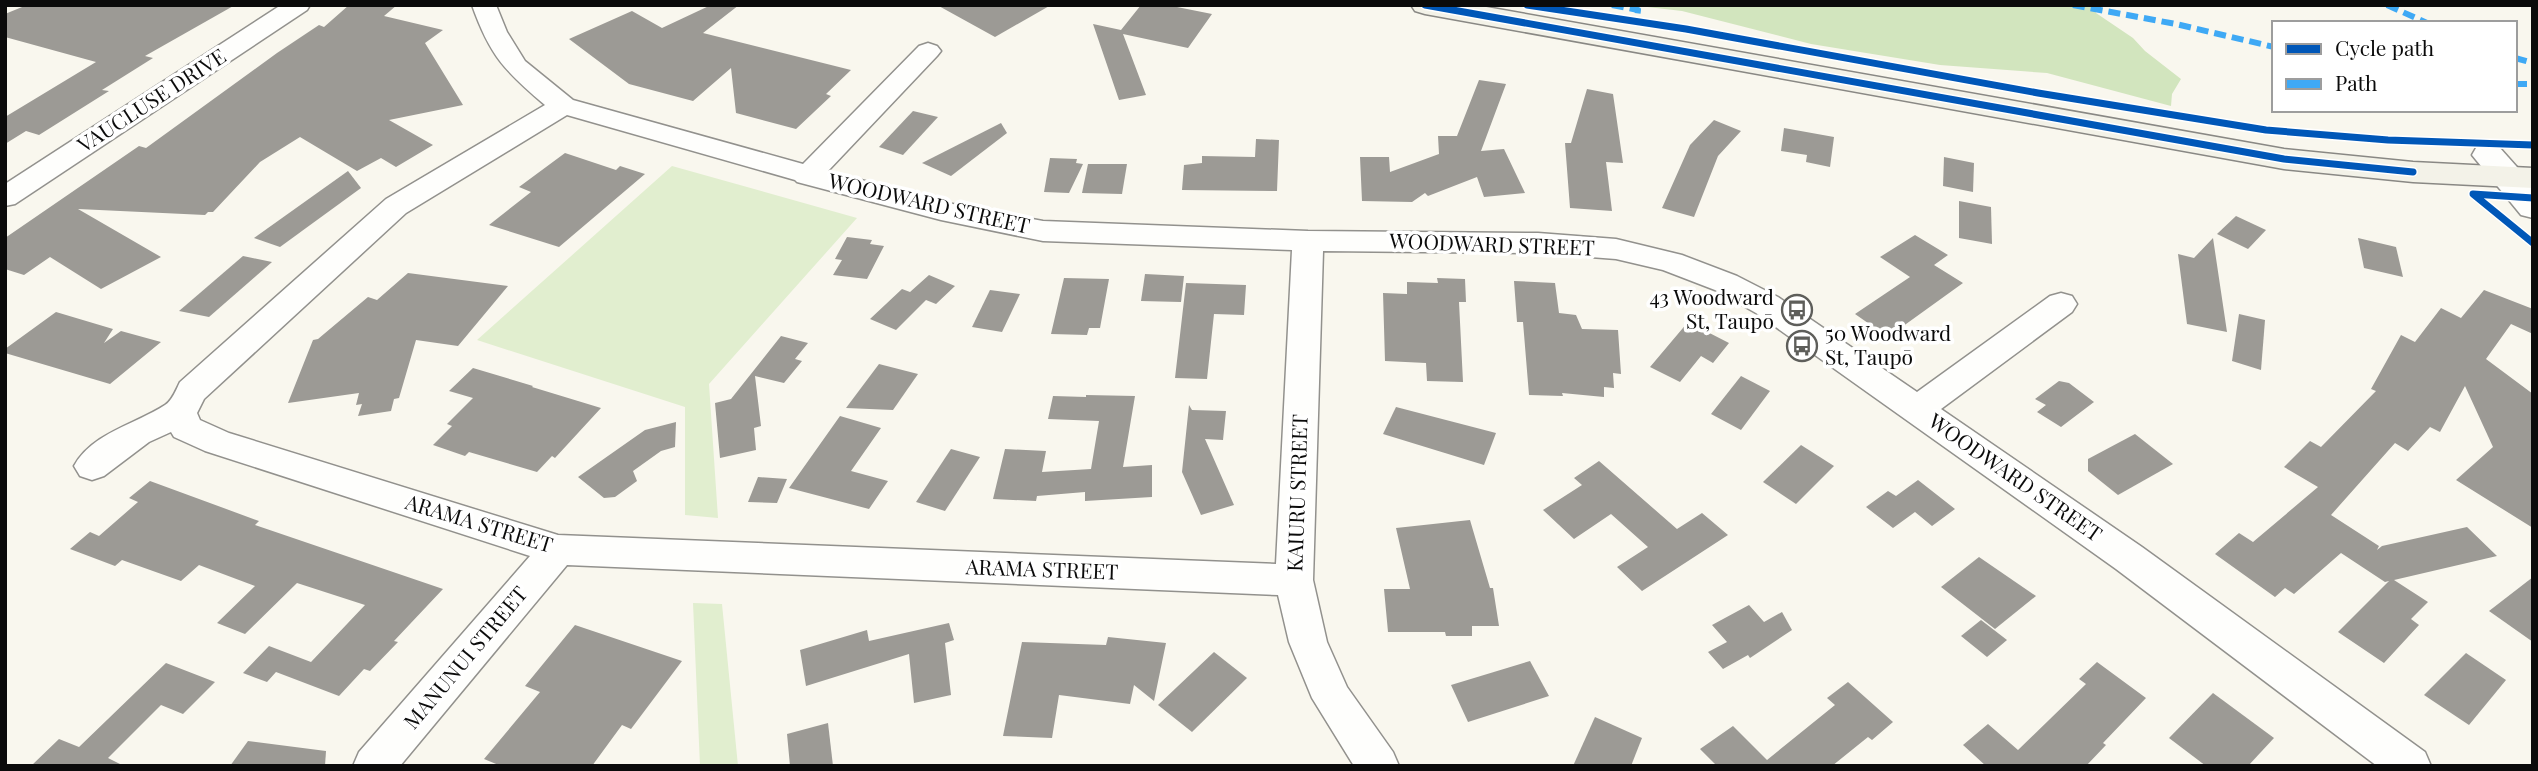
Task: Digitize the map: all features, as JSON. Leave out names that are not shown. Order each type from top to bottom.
[{"type":"main road","points":[[1425,5],[2284,159],[2413,172],[2509,170],[2533,156]]},
{"type":"street","name":"VAUCLUSE DRIVE","points":[[5,198],[298,5]]},
{"type":"street","name":"WOODWARD STREET","points":[[484,5],[494,32],[515,66],[563,106],[807,176],[941,211],[1043,231],[1308,241],[1538,243],[1616,249],[1671,262],[1726,283],[1767,305],[1918,409],[2129,558],[2410,766]]},
{"type":"street","points":[[807,176],[928,51]]},
{"type":"street","points":[[92,466],[137,433],[180,414],[192,391],[396,206],[563,106]]},
{"type":"street","points":[[2509,170],[2533,207]]},
{"type":"street","name":"KAIURU STREET","points":[[1308,241],[1294,580],[1308,642],[1332,698],[1378,766]]},
{"type":"street","points":[[1918,409],[2061,304]]},
{"type":"street","name":"ARAMA STREET","points":[[180,414],[186,428],[217,442],[558,550],[1294,580]]},
{"type":"street","name":"MANUNUI STREET","points":[[374,766],[558,550]]},
{"type":"green space","points":[[1630,5],[2093,5],[2096,13],[2133,38],[2181,79],[2172,94],[2171,106],[2047,73],[1940,65],[1811,44],[1682,11]]},
{"type":"green space","points":[[672,166],[857,218],[709,384],[718,518],[685,515],[685,407],[477,340]]},
{"type":"green space","points":[[693,603],[722,604],[738,766],[700,766]]},
{"type":"building","points":[[27,5],[235,5],[145,56],[153,58],[102,90],[109,91],[39,135],[26,131],[5,144],[5,117],[96,62],[5,37],[5,14]]},
{"type":"building","points":[[349,5],[397,5],[384,16],[443,30],[425,43],[463,105],[389,120],[433,145],[396,167],[381,158],[357,171],[300,137],[260,162],[213,212],[205,215],[78,209],[161,257],[101,289],[50,257],[24,275],[5,269],[5,238],[139,146],[146,148],[277,53],[319,25],[324,27]]},
{"type":"building","points":[[711,5],[739,5],[703,33],[851,70],[826,94],[831,96],[796,129],[736,113],[731,68],[693,101],[629,84],[569,39],[632,11],[662,28]]},
{"type":"building","points":[[937,5],[1051,5],[995,37]]},
{"type":"building","points":[[1141,5],[1167,5],[1212,14],[1188,48],[1123,34],[1146,95],[1119,100],[1093,24],[1121,30]]},
{"type":"building","points":[[1479,80],[1506,84],[1481,151],[1504,149],[1525,193],[1484,197],[1477,177],[1428,196],[1425,193],[1412,202],[1362,201],[1360,157],[1389,157],[1390,172],[1439,154],[1438,136],[1457,136]]},
{"type":"building","points":[[1587,89],[1613,94],[1623,163],[1606,162],[1612,211],[1570,208],[1565,143],[1571,143]]},
{"type":"building","points":[[913,111],[938,117],[903,155],[879,147]]},
{"type":"building","points":[[1714,120],[1741,131],[1718,156],[1694,217],[1662,208],[1690,145]]},
{"type":"building","points":[[1001,123],[1007,133],[951,176],[922,163]]},
{"type":"building","points":[[1784,128],[1834,137],[1830,167],[1806,162],[1807,155],[1781,151]]},
{"type":"building","points":[[1256,139],[1279,140],[1277,191],[1182,190],[1184,165],[1202,163],[1202,156],[1255,157]]},
{"type":"building","points":[[565,153],[616,170],[620,166],[645,174],[559,247],[489,225],[531,192],[519,187]]},
{"type":"building","points":[[1944,157],[1974,163],[1973,192],[1943,186]]},
{"type":"building","points":[[1050,158],[1077,159],[1076,163],[1083,164],[1069,193],[1044,192]]},
{"type":"building","points":[[1088,164],[1127,164],[1122,194],[1082,193]]},
{"type":"building","points":[[348,171],[361,188],[280,247],[254,238]]},
{"type":"building","points":[[1959,201],[1991,207],[1992,244],[1959,238]]},
{"type":"building","points":[[2236,216],[2266,230],[2248,249],[2217,234]]},
{"type":"building","points":[[1915,235],[1948,255],[1934,265],[1963,283],[1888,337],[1855,314],[1910,277],[1880,257]]},
{"type":"building","points":[[847,237],[872,240],[870,244],[884,246],[867,279],[833,275],[842,260],[835,259]]},
{"type":"building","points":[[2213,238],[2227,332],[2187,324],[2178,254],[2194,258]]},
{"type":"building","points":[[2358,238],[2396,247],[2403,277],[2364,268]]},
{"type":"building","points":[[243,256],[272,262],[209,317],[179,311]]},
{"type":"building","points":[[408,273],[508,286],[458,346],[416,340],[399,398],[394,399],[391,411],[358,416],[362,404],[356,405],[359,393],[288,403],[313,340],[318,339],[368,297],[377,300]]},
{"type":"building","points":[[1145,274],[1184,276],[1181,302],[1141,301]]},
{"type":"building","points":[[929,275],[955,286],[936,304],[926,300],[896,330],[870,319],[902,289],[910,292]]},
{"type":"building","points":[[1064,278],[1109,279],[1100,328],[1089,328],[1087,335],[1051,334]]},
{"type":"building","points":[[1437,278],[1465,279],[1466,302],[1459,302],[1463,382],[1427,381],[1426,363],[1385,361],[1383,293],[1407,294],[1407,282],[1438,283]]},
{"type":"building","points":[[1514,281],[1555,283],[1559,313],[1576,315],[1582,329],[1618,330],[1621,374],[1613,373],[1614,388],[1604,387],[1604,397],[1562,393],[1563,396],[1529,395],[1523,322],[1517,322]]},
{"type":"building","points":[[1186,283],[1246,285],[1244,315],[1214,314],[1207,379],[1175,378]]},
{"type":"building","points":[[990,290],[1020,294],[1002,332],[972,327]]},
{"type":"building","points":[[2484,290],[2533,309],[2533,334],[2511,324],[2486,359],[2533,394],[2533,528],[2456,480],[2493,447],[2465,386],[2440,432],[2430,427],[2408,451],[2395,443],[2331,515],[2379,546],[2377,550],[2382,546],[2467,527],[2497,556],[2394,580],[2428,602],[2411,619],[2419,625],[2384,663],[2338,632],[2389,581],[2385,582],[2341,553],[2294,594],[2285,588],[2275,597],[2215,554],[2239,533],[2253,542],[2318,487],[2284,467],[2310,441],[2321,447],[2376,391],[2371,389],[2401,335],[2415,342],[2441,308],[2461,318]]},
{"type":"building","points":[[56,312],[113,329],[104,343],[121,331],[161,342],[110,384],[5,353],[5,349]]},
{"type":"building","points":[[2239,314],[2265,320],[2261,370],[2232,361]]},
{"type":"building","points":[[1688,322],[1729,343],[1713,363],[1701,356],[1680,382],[1650,367]]},
{"type":"building","points":[[781,336],[808,343],[795,359],[802,361],[784,383],[755,376],[761,426],[754,428],[756,450],[720,458],[715,403],[731,399]]},
{"type":"building","points":[[879,364],[918,374],[893,410],[846,408]]},
{"type":"building","points":[[473,368],[601,408],[555,458],[552,456],[537,472],[469,452],[465,456],[433,445],[452,426],[447,424],[473,398],[449,391]]},
{"type":"building","points":[[1741,376],[1770,391],[1741,430],[1711,414]]},
{"type":"building","points":[[2059,381],[2069,383],[2094,402],[2061,427],[2037,412],[2046,405],[2035,399]]},
{"type":"building","points":[[1053,396],[1135,396],[1123,467],[1152,465],[1152,497],[1085,501],[1085,492],[1037,496],[1036,501],[993,499],[1005,449],[1046,451],[1042,472],[1091,469],[1099,421],[1048,419]]},
{"type":"building","points":[[1189,405],[1192,410],[1226,411],[1223,440],[1205,439],[1234,505],[1201,515],[1182,472]]},
{"type":"building","points":[[1396,407],[1496,433],[1484,465],[1383,434]]},
{"type":"building","points":[[840,416],[881,428],[851,471],[888,481],[869,509],[789,488]]},
{"type":"building","points":[[676,422],[675,447],[661,451],[633,471],[637,481],[615,497],[604,498],[578,477],[645,430]]},
{"type":"building","points":[[2135,434],[2173,464],[2118,495],[2088,471],[2088,459]]},
{"type":"building","points":[[1801,445],[1834,466],[1796,504],[1763,482]]},
{"type":"building","points":[[951,449],[980,457],[945,511],[916,502]]},
{"type":"building","points":[[1599,461],[1677,529],[1702,513],[1728,535],[1642,591],[1617,567],[1648,547],[1611,514],[1574,539],[1543,510],[1582,485],[1574,478]]},
{"type":"building","points":[[758,477],[787,479],[777,503],[748,502]]},
{"type":"building","points":[[1918,480],[1955,509],[1932,526],[1915,512],[1893,528],[1866,507],[1888,491],[1896,496]]},
{"type":"building","points":[[150,481],[259,521],[255,525],[443,589],[370,671],[364,669],[339,696],[276,672],[267,682],[243,673],[269,646],[311,662],[365,605],[297,583],[245,634],[217,623],[255,586],[199,565],[181,581],[122,560],[115,566],[70,549],[90,532],[99,536],[138,502],[129,498]]},
{"type":"building","points":[[1470,520],[1490,588],[1493,588],[1499,626],[1472,626],[1472,636],[1446,636],[1445,632],[1388,632],[1384,589],[1410,589],[1396,528]]},
{"type":"building","points":[[1979,557],[2036,596],[1995,629],[1941,587]]},
{"type":"building","points":[[2533,577],[2533,642],[2489,611]]},
{"type":"building","points":[[1749,605],[1764,622],[1782,612],[1792,630],[1750,658],[1748,655],[1723,669],[1708,652],[1727,642],[1712,625]]},
{"type":"building","points":[[1981,620],[2007,640],[1987,657],[1961,636]]},
{"type":"building","points":[[949,623],[954,640],[945,643],[951,695],[914,703],[909,654],[806,686],[800,650],[867,630],[869,641]]},
{"type":"building","points":[[575,625],[682,661],[631,729],[622,725],[592,766],[501,766],[484,759],[540,692],[525,686]]},
{"type":"building","points":[[1108,637],[1166,643],[1154,701],[1134,685],[1130,704],[1059,695],[1052,738],[1003,736],[1022,642],[1106,645]]},
{"type":"building","points":[[1214,652],[1247,678],[1192,732],[1158,705]]},
{"type":"building","points":[[2466,653],[2506,680],[2469,725],[2424,695]]},
{"type":"building","points":[[1530,661],[1549,696],[1468,722],[1451,685]]},
{"type":"building","points":[[2097,662],[2146,698],[2103,743],[2106,745],[2086,766],[1986,766],[1963,745],[1988,724],[2018,750],[2086,684],[2079,679]]},
{"type":"building","points":[[166,663],[215,682],[183,714],[161,705],[108,758],[124,766],[31,766],[59,739],[79,747]]},
{"type":"building","points":[[1848,682],[1893,722],[1872,740],[1868,737],[1832,766],[1717,766],[1700,749],[1733,726],[1767,760],[1835,705],[1827,698]]},
{"type":"building","points":[[2213,693],[2274,738],[2248,766],[2206,766],[2169,738]]},
{"type":"building","points":[[1595,717],[1642,738],[1631,766],[1573,766]]},
{"type":"building","points":[[828,723],[833,766],[790,766],[787,734]]},
{"type":"building","points":[[248,741],[326,751],[325,766],[230,766]]},
{"type":"marked path","points":[[1612,5],[1638,10],[1636,26]]},
{"type":"marked path","points":[[2073,5],[2176,24],[2272,47]]},
{"type":"marked path","points":[[2387,5],[2423,21]]},
{"type":"marked path","points":[[2517,59],[2533,63]]},
{"type":"marked path","points":[[2517,84],[2533,84]]},
{"type":"cycle path","points":[[1425,5],[2284,159],[2413,172]]},
{"type":"cycle path","points":[[1527,5],[1686,29],[2038,93],[2266,130],[2388,140],[2533,145]]},
{"type":"cycle path","points":[[2533,198],[2473,194],[2533,243]]},
{"type":"place","name":"43 Woodward St, Taupō","points":[[1797,310]]},
{"type":"place","name":"50 Woodward St, Taupō","points":[[1802,346]]}]
